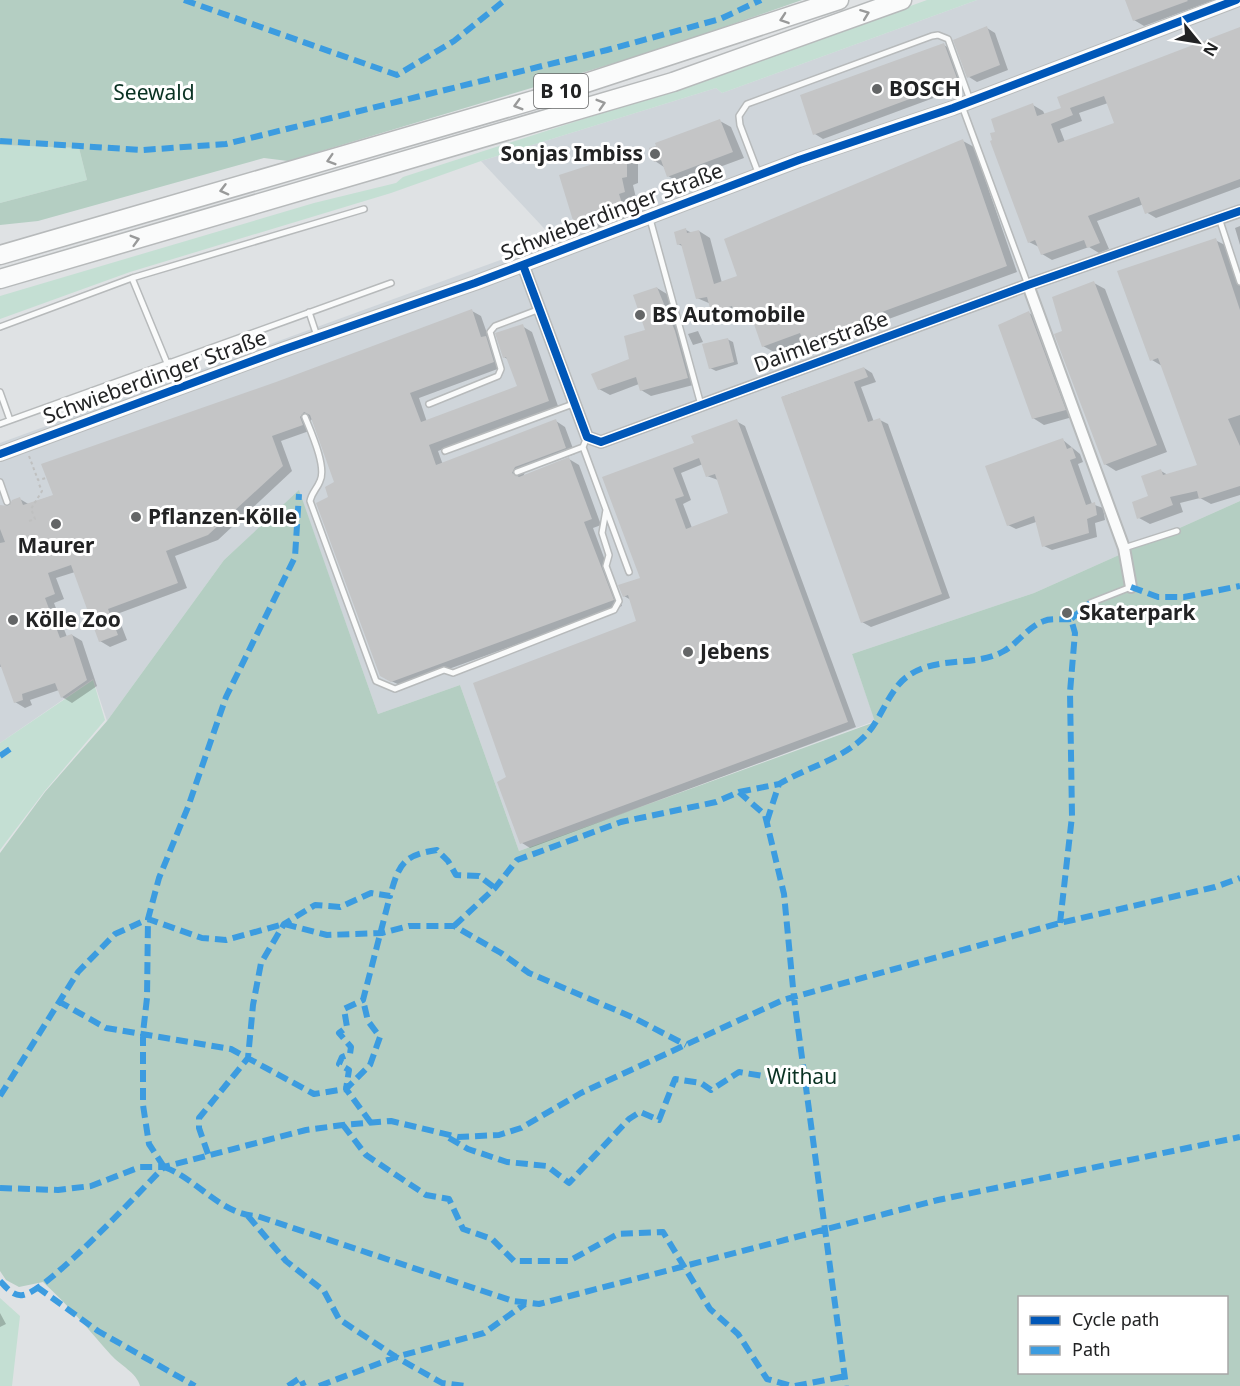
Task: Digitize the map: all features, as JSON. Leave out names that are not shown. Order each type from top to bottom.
[{"type":"highway","name":"B 10","points":[[0,255],[534,100],[839,0]]},
{"type":"highway","name":"B 10","points":[[0,279],[673,82],[902,0]]},
{"type":"highway","name":"B 10","points":[[0,242],[33,244]]},
{"type":"highway","name":"B 10","points":[[0,291],[43,277],[79,256]]},
{"type":"street","name":"Schwieberdinger Straße","points":[[0,454],[179,387],[523,265],[759,176],[966,103],[1236,0]]},
{"type":"street","name":"Daimlerstraße","points":[[585,442],[601,442],[1028,285],[1240,211]]},
{"type":"street","points":[[523,265],[585,442]]},
{"type":"street","points":[[1028,285],[1125,548],[1131,587]]},
{"type":"lane","points":[[759,176],[740,125],[739,116],[747,105],[932,36],[938,35],[948,39],[966,103],[1028,285]]},
{"type":"lane","points":[[0,327],[132,278],[364,209]]},
{"type":"lane","points":[[649,218],[700,405]]},
{"type":"lane","points":[[1219,219],[1240,282]]},
{"type":"lane","points":[[132,278],[179,387]]},
{"type":"lane","points":[[0,424],[390,283]]},
{"type":"lane","points":[[429,405],[498,376],[501,369],[490,332],[495,326],[540,309]]},
{"type":"lane","points":[[309,312],[318,337]]},
{"type":"lane","points":[[0,392],[10,420]]},
{"type":"lane","points":[[445,452],[573,404]]},
{"type":"lane","points":[[305,417],[322,470],[321,481],[312,491],[310,501],[376,681],[395,688],[444,670],[453,672],[614,610],[619,601],[606,566],[609,555],[602,533],[606,510]]},
{"type":"lane","points":[[517,472],[585,442],[606,510],[629,572]]},
{"type":"lane","points":[[0,482],[7,502]]},
{"type":"lane","points":[[1125,548],[1178,531]]},
{"type":"lane","points":[[1090,603],[1131,587]]},
{"type":"path","points":[[29,521],[35,519],[31,509],[42,491],[38,480]]},
{"type":"shaded area","points":[[977,0],[1240,0],[1240,501],[1034,593],[852,654],[875,721],[519,851],[460,685],[378,714],[299,491],[224,560],[107,721],[93,679],[0,743],[0,443],[555,240],[481,161],[716,88],[722,93]]},
{"type":"green space","name":"Seewald","points":[[0,0],[802,0],[658,50],[288,161],[264,158],[38,221],[0,225],[0,203],[87,180],[79,148],[0,145]]},
{"type":"green space","points":[[927,0],[977,0],[722,93],[716,88],[481,161],[391,193],[130,272],[0,319],[0,296],[314,203],[396,183],[403,177],[720,75]]},
{"type":"green space","points":[[0,145],[79,148],[87,180],[0,203]]},
{"type":"green space","name":"Withau","points":[[299,490],[378,714],[460,685],[519,851],[875,722],[852,654],[1034,593],[1240,501],[1240,1386],[140,1386],[132,1373],[111,1355],[43,1282],[19,1287],[6,1280],[0,1271],[0,853],[45,792],[107,721],[224,560]]},
{"type":"green space","points":[[93,680],[105,720],[44,792],[0,850],[0,743]]},
{"type":"green space","points":[[0,1298],[20,1316],[12,1386],[0,1386]]},
{"type":"building","points":[[1125,0],[1187,0],[1188,1],[1133,21]]},
{"type":"building","points":[[987,26],[1000,65],[967,78],[953,40]]},
{"type":"building","points":[[1240,27],[1240,179],[1145,214],[1139,197],[1088,216],[1100,243],[1087,248],[1084,240],[1041,255],[1035,240],[1028,243],[990,141],[992,140],[990,133],[995,132],[991,119],[1033,103],[1037,116],[1061,108],[1057,97]],"holes":[[[1104,96],[1114,123],[1058,143],[1051,124],[1073,115],[1070,108]]]},
{"type":"building","name":"BOSCH","points":[[944,43],[958,81],[813,135],[800,95]]},
{"type":"building","points":[[720,119],[733,152],[667,177],[661,160],[654,162],[649,148],[656,146],[655,143]]},
{"type":"building","points":[[963,139],[1007,266],[803,341],[800,333],[762,347],[748,307],[734,312],[732,306],[711,312],[707,297],[696,299],[681,244],[677,245],[674,232],[686,228],[687,233],[699,230],[714,284],[737,276],[724,239]]},
{"type":"building","points":[[627,153],[627,177],[622,178],[625,192],[619,194],[624,209],[575,227],[559,175]]},
{"type":"building","points":[[1216,238],[1240,310],[1240,415],[1228,419],[1240,446],[1240,486],[1199,499],[1197,491],[1170,497],[1173,505],[1137,519],[1132,502],[1148,496],[1141,476],[1161,469],[1163,475],[1197,465],[1158,358],[1150,361],[1117,271]]},
{"type":"building","points":[[1094,281],[1157,445],[1104,465],[1054,334],[1062,331],[1052,297]]},
{"type":"building","points":[[657,287],[675,331],[688,378],[640,391],[636,377],[598,390],[591,374],[629,359],[624,336],[645,330],[633,295]]},
{"type":"building","points":[[472,309],[481,337],[486,336],[494,362],[410,393],[421,422],[517,386],[506,357],[503,358],[495,333],[523,324],[549,401],[429,445],[436,465],[556,419],[566,448],[515,467],[512,473],[519,477],[569,457],[592,519],[584,522],[614,600],[391,682],[380,676],[316,503],[328,497],[325,487],[334,482],[310,415],[304,412],[300,417],[303,425],[272,436],[283,466],[208,535],[166,551],[178,583],[108,609],[118,635],[99,642],[71,565],[48,573],[55,594],[45,598],[60,638],[72,634],[87,680],[61,698],[55,683],[22,694],[23,700],[14,703],[0,664],[0,543],[5,542],[0,529],[0,505],[9,506],[12,500],[20,497],[23,505],[53,495],[41,464],[276,382]]},
{"type":"building","points":[[1029,311],[1066,410],[1032,419],[998,325]]},
{"type":"building","points":[[728,338],[734,362],[709,369],[702,344]]},
{"type":"building","points":[[864,367],[868,377],[854,382],[868,422],[880,418],[942,594],[861,623],[781,397]]},
{"type":"building","name":"Jebens","points":[[737,419],[848,722],[520,844],[497,782],[506,777],[473,683],[636,621],[628,595],[623,597],[618,585],[640,578],[602,477],[694,443],[691,436]],"holes":[[[699,458],[706,477],[715,474],[728,513],[686,529],[675,499],[684,496],[673,468]]]},
{"type":"building","points":[[1063,438],[1067,449],[1072,447],[1076,458],[1070,460],[1086,505],[1095,502],[1097,515],[1087,519],[1089,533],[1042,547],[1034,516],[1007,526],[985,466]]},
{"type":"marked path","points":[[184,0],[397,75],[454,41],[505,0]]},
{"type":"marked path","points":[[0,141],[143,150],[226,144],[607,50],[720,19],[761,0]]},
{"type":"marked path","points":[[164,1167],[149,1144],[143,1105],[143,1033],[147,998],[148,919],[159,878],[188,807],[226,697],[295,557],[299,494]]},
{"type":"marked path","points":[[1131,587],[1158,597],[1184,597],[1240,586]]},
{"type":"marked path","points":[[1060,923],[1072,816],[1070,692],[1075,633],[1071,619],[1090,603]]},
{"type":"marked path","points":[[767,821],[779,784],[836,757],[857,743],[872,728],[896,688],[908,676],[943,663],[992,656],[1009,648],[1039,623],[1071,619]]},
{"type":"marked path","points":[[0,756],[10,749]]},
{"type":"marked path","points":[[739,792],[779,784]]},
{"type":"marked path","points":[[454,926],[495,888],[517,860],[621,822],[716,802],[739,792],[765,815],[784,894],[794,998],[846,1386]]},
{"type":"marked path","points":[[208,1154],[199,1128],[199,1118],[248,1058],[253,1005],[261,963],[284,924],[315,905],[340,907],[371,893],[390,896],[396,876],[404,863],[417,855],[437,850],[448,861],[456,875],[479,876],[495,888]]},
{"type":"marked path","points":[[0,1188],[58,1190],[91,1186],[140,1167],[164,1167],[306,1130],[343,1125],[391,1121],[458,1137],[499,1135],[521,1128],[581,1093],[783,1000],[1060,923],[1215,887],[1240,878]]},
{"type":"marked path","points":[[371,1123],[346,1089],[349,1070],[339,1064],[342,1057],[350,1054],[351,1047],[339,1033],[347,1027],[344,1009],[363,1000],[390,896]]},
{"type":"marked path","points":[[0,1096],[78,972],[115,934],[148,919],[202,938],[226,940],[284,924],[327,935],[382,933],[409,926],[454,926],[501,953],[529,973],[632,1017],[686,1045]]},
{"type":"marked path","points":[[58,1001],[106,1028],[231,1049],[314,1094],[346,1089],[370,1065],[380,1037],[368,1021],[363,1000]]},
{"type":"marked path","points":[[449,1138],[468,1149],[507,1162],[547,1166],[569,1183],[629,1119],[640,1112],[659,1120],[675,1079],[701,1083],[711,1090],[739,1072],[775,1078],[804,1076]]},
{"type":"marked path","points":[[343,1125],[366,1155],[426,1195],[449,1199],[463,1229],[492,1239],[514,1261],[569,1261],[618,1234],[663,1232],[710,1309],[738,1334],[767,1379],[792,1386]]},
{"type":"marked path","points":[[164,1167],[187,1179],[220,1203],[244,1214],[257,1216],[513,1301],[539,1304],[938,1200],[1240,1137]]},
{"type":"marked path","points":[[0,1281],[10,1291],[19,1295],[35,1289],[73,1259],[164,1167]]},
{"type":"marked path","points":[[248,1216],[286,1261],[324,1291],[339,1319],[396,1357],[442,1383],[466,1386]]},
{"type":"marked path","points":[[37,1287],[98,1331],[195,1386]]},
{"type":"marked path","points":[[319,1386],[396,1357],[484,1333],[525,1304]]},
{"type":"marked path","points":[[795,1386],[846,1376]]},
{"type":"marked path","points":[[288,1386],[300,1378],[304,1386]]},
{"type":"cycle path","points":[[0,454],[282,350],[475,283],[799,160],[953,108],[1236,0]]},
{"type":"cycle path","points":[[523,265],[587,437],[601,442],[1028,285],[1240,211]]},
{"type":"place","name":"BOSCH","points":[[877,89]]},
{"type":"place","name":"Sonjas Imbiss","points":[[655,154]]},
{"type":"place","name":"BS Automobile","points":[[640,315]]},
{"type":"place","name":"Pflanzen-Kölle","points":[[136,517]]},
{"type":"place","name":"Maurer","points":[[56,524]]},
{"type":"place","name":"Skaterpark","points":[[1067,613]]},
{"type":"place","name":"Kölle Zoo","points":[[13,620]]},
{"type":"place","name":"Jebens","points":[[688,652]]}]
